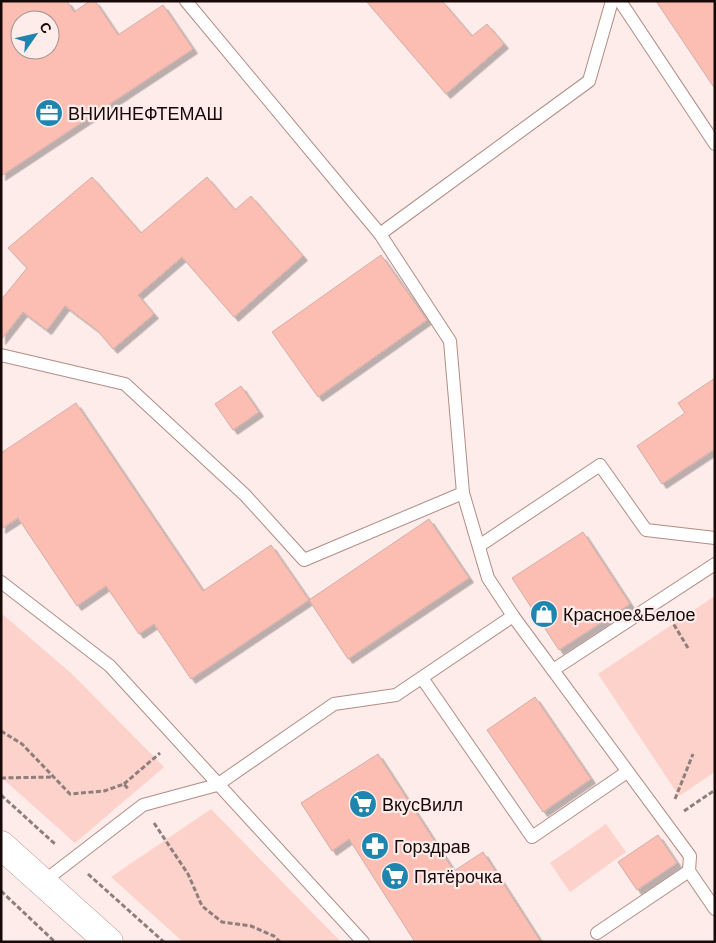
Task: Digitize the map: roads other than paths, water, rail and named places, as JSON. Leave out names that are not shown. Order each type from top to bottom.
[{"type":"street","points":[[1,845],[109,941]]},
{"type":"lane","points":[[186,1],[380,234],[450,341],[463,492],[488,578],[513,616],[690,856],[688,871],[715,909]]},
{"type":"lane","points":[[380,234],[589,81],[612,1]]},
{"type":"lane","points":[[620,1],[715,144]]},
{"type":"lane","points":[[1,355],[125,384],[245,495],[304,560],[463,492]]},
{"type":"lane","points":[[479,546],[600,465],[646,530],[715,538]]},
{"type":"lane","points":[[553,670],[715,564]]},
{"type":"lane","points":[[1,582],[110,666],[175,740],[364,942]]},
{"type":"lane","points":[[42,882],[143,806],[217,785],[334,704],[396,695],[513,616]]},
{"type":"lane","points":[[422,678],[532,837],[627,772]]},
{"type":"lane","points":[[597,933],[688,871]]},
{"type":"place","name":"ВНИИНЕФТЕМАШ","points":[[49,113]]},
{"type":"place","name":"Красное&Белое","points":[[544,614]]},
{"type":"place","name":"ВкусВилл","points":[[363,804]]},
{"type":"place","name":"Горздрав","points":[[375,846]]},
{"type":"place","name":"Пятёрочка","points":[[395,876]]}]
